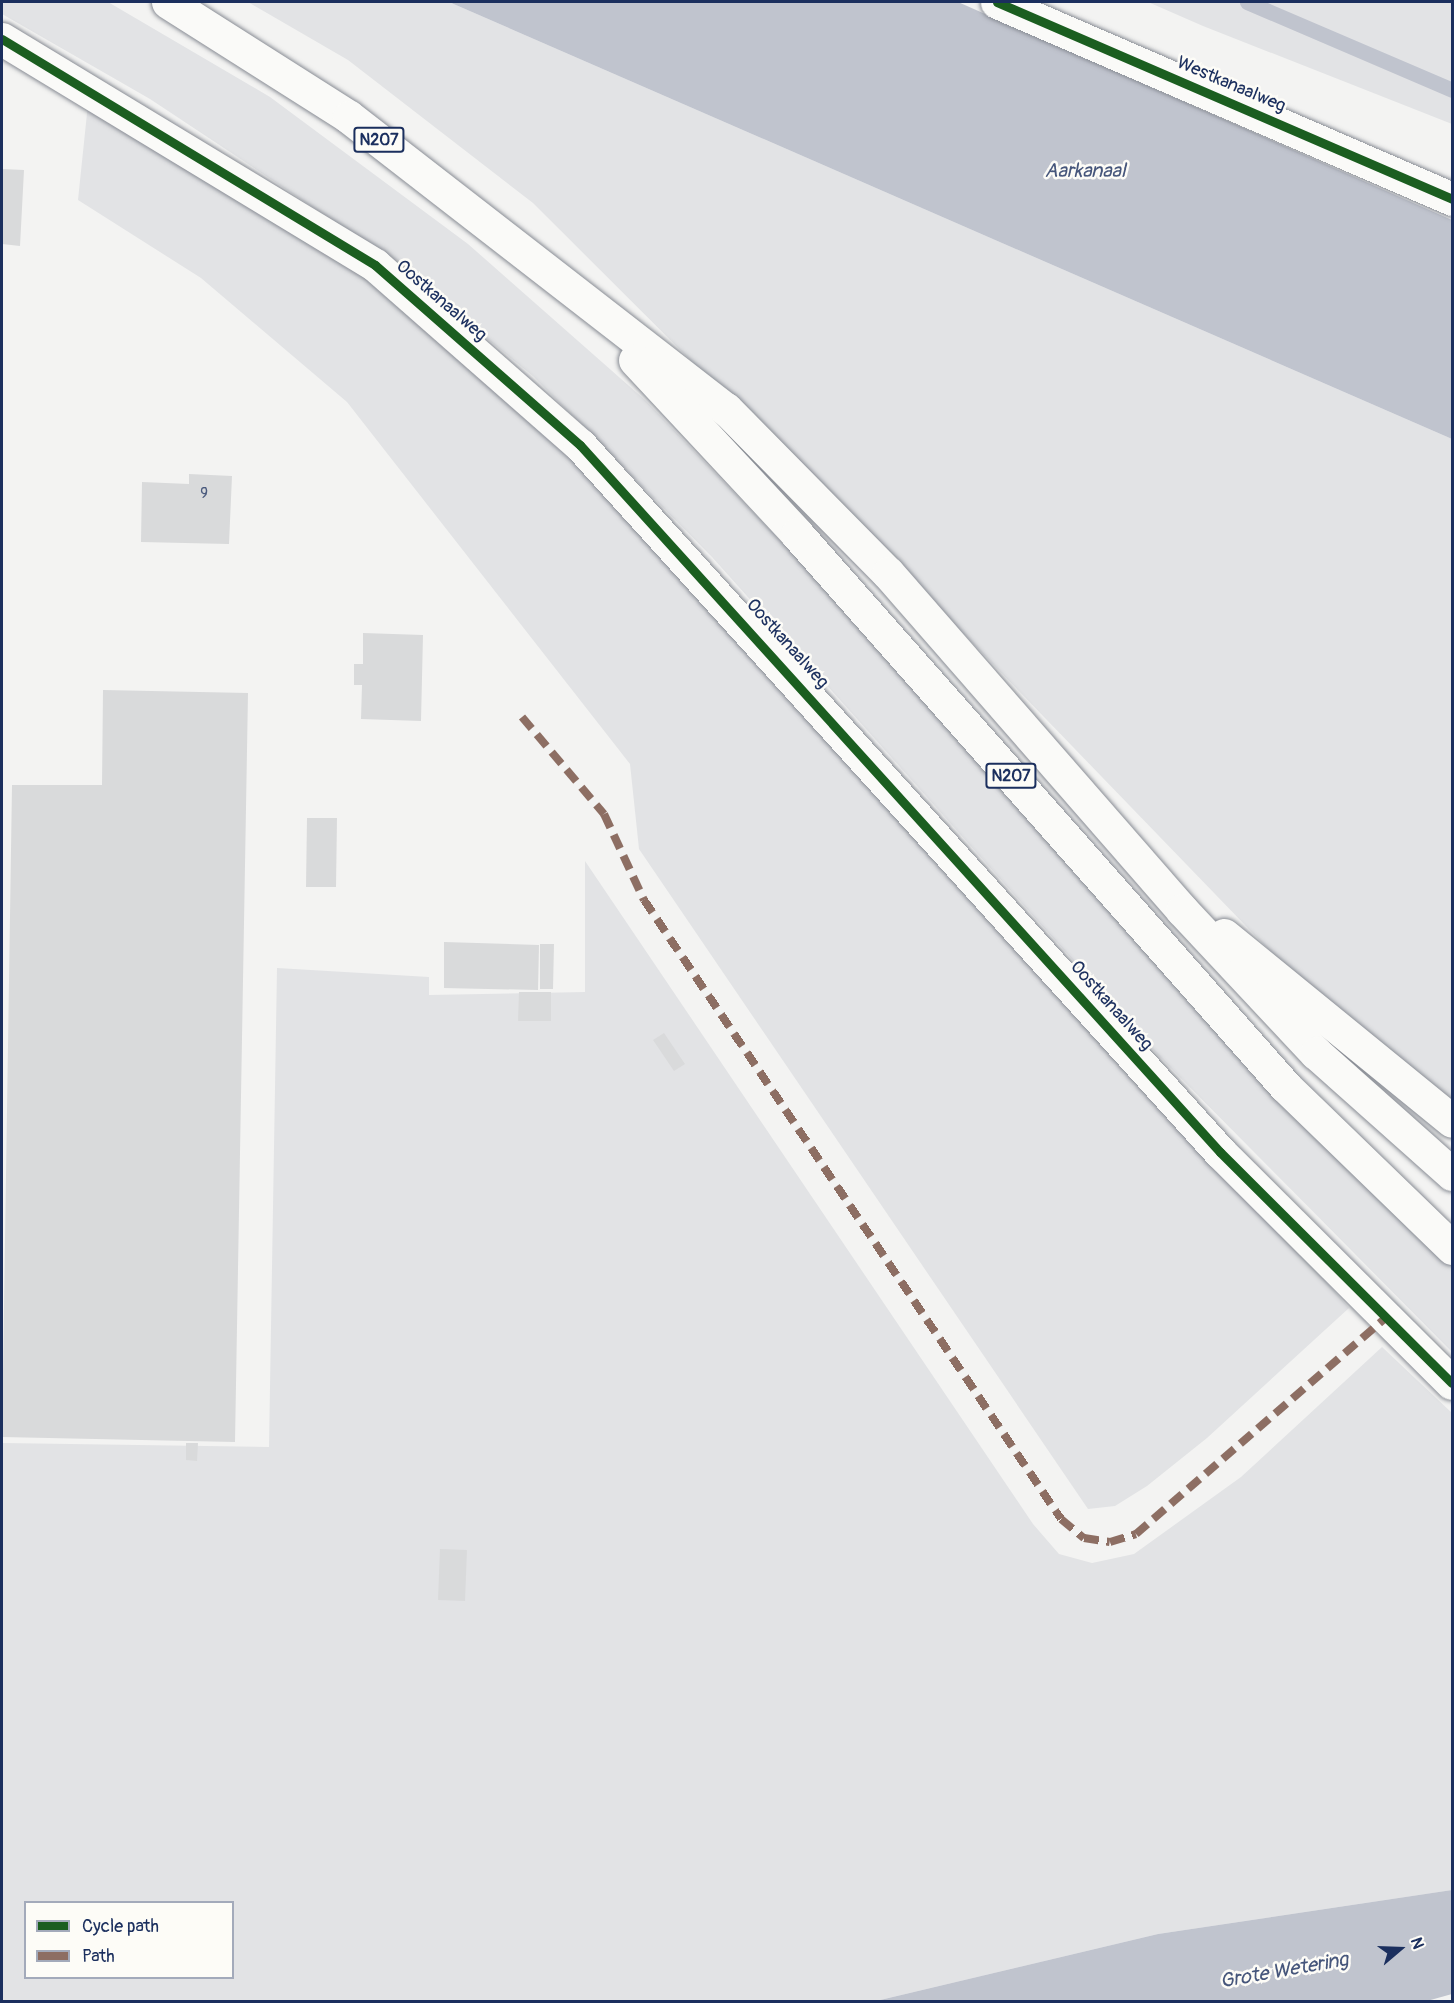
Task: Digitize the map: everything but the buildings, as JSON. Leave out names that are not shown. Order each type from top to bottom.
[{"type":"main road","name":"N207","points":[[168,2],[349,117],[577,297],[726,409],[823,504],[1182,910],[1316,1053],[1452,1174]]},
{"type":"main road","name":"Westkanaalweg","points":[[997,2],[1452,199]]},
{"type":"main road","name":"Oostkanaalweg","points":[[2,39],[375,265],[580,445],[1220,1152],[1452,1383]]},
{"type":"main road","name":"N207","points":[[577,297],[805,543],[1285,1086],[1452,1248]]},
{"type":"main road","name":"N207","points":[[1182,910],[1242,945],[1452,1121]]},
{"type":"shaded area","points":[[2,2],[108,2],[270,97],[468,244],[645,400],[842,605],[1275,1099],[1452,1265],[1452,1352],[1156,1053],[712,557],[533,376],[382,253],[150,99],[2,14]]},
{"type":"shaded area","points":[[248,2],[449,2],[1452,439],[1452,1100],[1297,979],[933,602],[533,203],[348,60]]},
{"type":"shaded area","points":[[1148,2],[1452,2],[1452,124],[1203,26]]},
{"type":"shaded area","points":[[89,94],[379,284],[587,463],[1048,965],[1349,1308],[1207,1438],[1147,1486],[1115,1506],[1088,1509],[639,849],[630,764],[347,402],[201,278],[78,200]]},
{"type":"shaded area","points":[[585,861],[1033,1524],[1059,1554],[1092,1563],[1134,1554],[1241,1477],[1382,1347],[1452,1413],[1452,1890],[1158,1934],[876,2001],[2,2002],[3,1443],[269,1447],[277,968],[429,977],[429,995],[585,992]]},
{"type":"water","name":"Aarkanaal","points":[[449,2],[958,2],[1452,220],[1452,439]]},
{"type":"water","name":"Grote Wetering","points":[[1452,1890],[1452,1994],[1427,2001],[876,2001],[1158,1934]]},
{"type":"waterway","points":[[1247,2],[1452,90]]},
{"type":"marked path","points":[[522,717],[604,814],[644,900],[1061,1519],[1084,1538],[1110,1542],[1136,1534],[1385,1318]]},
{"type":"cycle path","points":[[997,2],[1452,199]]},
{"type":"cycle path","points":[[2,39],[375,265],[580,445],[1220,1152],[1452,1383]]}]
